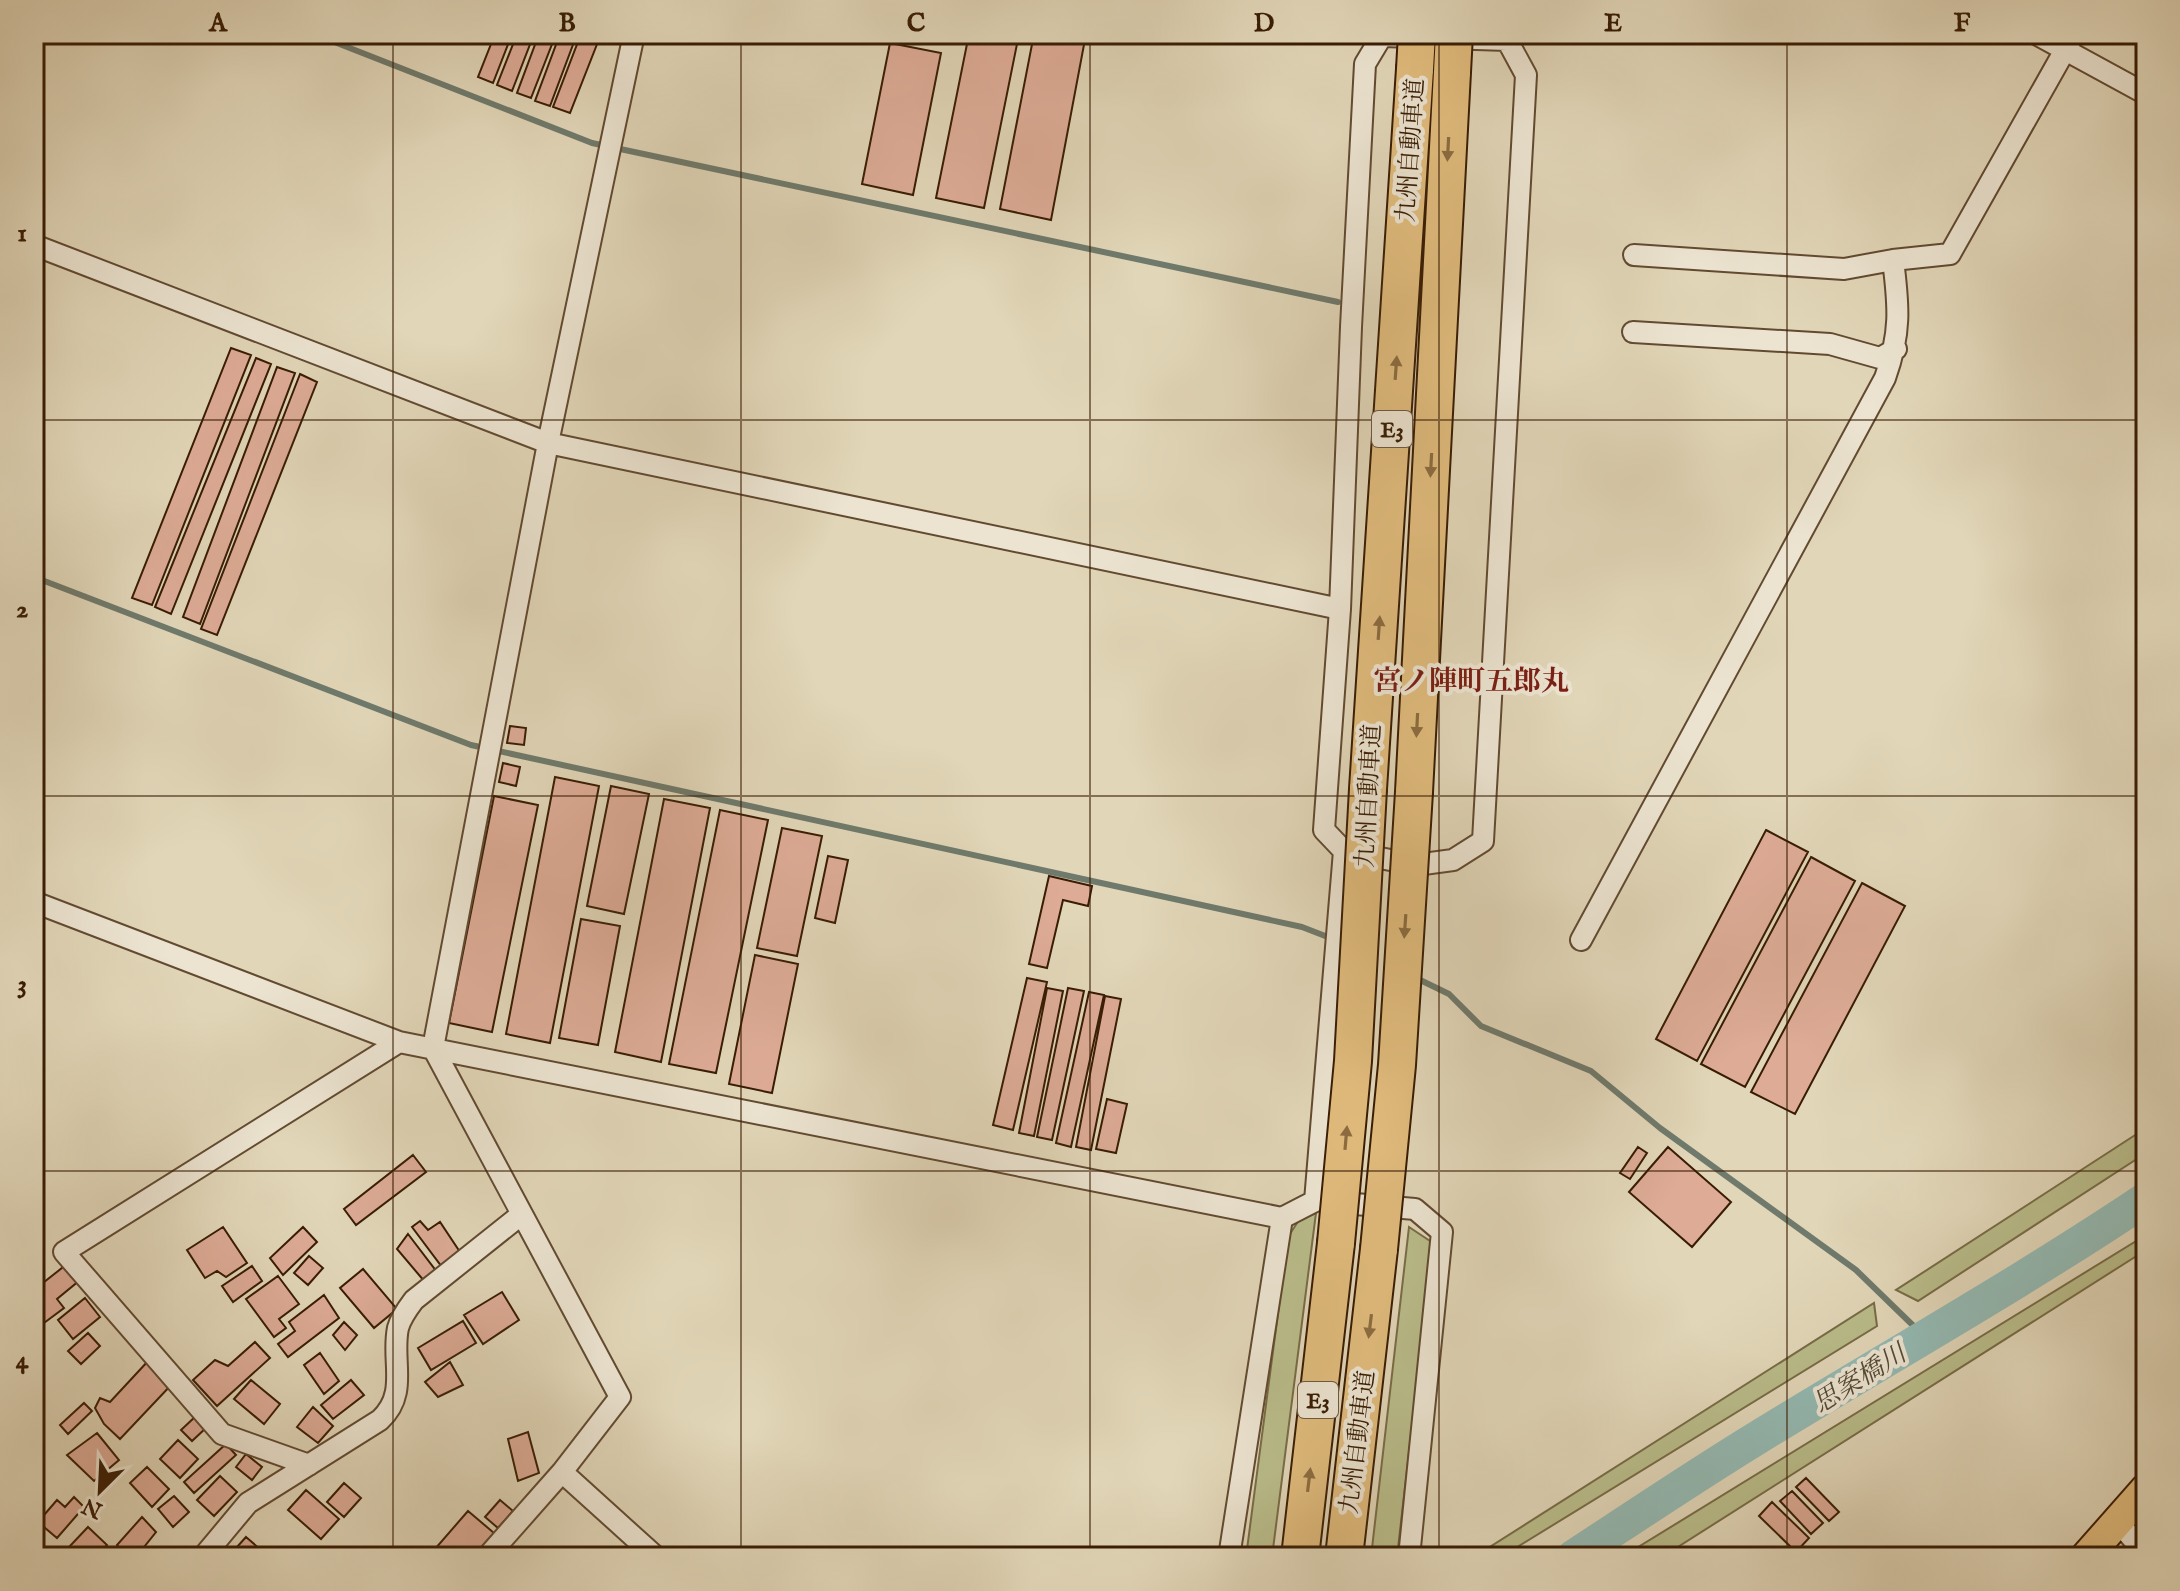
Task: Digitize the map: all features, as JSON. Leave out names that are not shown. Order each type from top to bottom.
[{"type":"highway","name":"九州自動車道","points":[[1344,1557],[1397,1065],[1454,34]]},
{"type":"highway","name":"九州自動車道","points":[[1300,1557],[1336,1243],[1353,1061],[1368,789],[1400,43]]},
{"type":"main road","points":[[2086,1557],[2146,1489]]},
{"type":"street","points":[[487,1557],[562,1472],[620,1397],[433,1048],[548,443],[634,34]]},
{"type":"street","points":[[2036,34],[2069,42],[2146,94]]},
{"type":"street","points":[[1507,40],[1526,75],[1483,841],[1453,860],[1416,865],[1344,851],[1324,830],[1340,609],[1365,64],[1400,43],[1507,40]]},
{"type":"street","points":[[1634,255],[1844,269],[1950,254],[2069,42]]},
{"type":"street","points":[[34,245],[548,443],[1340,609]]},
{"type":"street","points":[[1581,940],[1885,378],[1896,349],[1899,307],[1893,260]]},
{"type":"street","points":[[1633,332],[1830,344],[1880,358],[1896,349]]},
{"type":"street","points":[[1315,1201],[1344,851]]},
{"type":"street","points":[[34,902],[399,1042],[1282,1218],[1315,1201],[1415,1209],[1442,1232],[1409,1557]]},
{"type":"street","points":[[309,1465],[222,1434],[64,1252],[399,1042]]},
{"type":"street","points":[[203,1557],[248,1503],[391,1410],[396,1398],[398,1327],[414,1300],[522,1214]]},
{"type":"street","points":[[1229,1557],[1282,1218]]},
{"type":"street","points":[[562,1472],[656,1557]]},
{"type":"street","points":[[2118,1522],[2146,1554]]},
{"type":"green space","points":[[2146,1128],[2146,1153],[1918,1301],[1896,1290]]},
{"type":"green space","points":[[1316,1213],[1272,1557],[1246,1557],[1288,1237],[1299,1220]]},
{"type":"green space","points":[[1409,1227],[1433,1243],[1397,1557],[1371,1557]]},
{"type":"green space","points":[[2146,1235],[2146,1250],[1662,1557],[1622,1557]]},
{"type":"green space","points":[[1874,1303],[1877,1326],[1501,1557],[1474,1557]]},
{"type":"building","points":[[495,34],[512,34],[493,83],[478,77]]},
{"type":"building","points":[[517,34],[534,34],[512,91],[497,85]]},
{"type":"building","points":[[539,34],[556,34],[531,98],[517,93]]},
{"type":"building","points":[[560,34],[577,34],[550,106],[535,101]]},
{"type":"building","points":[[581,34],[601,34],[570,113],[553,107]]},
{"type":"building","points":[[969,34],[1019,34],[984,208],[936,198]]},
{"type":"building","points":[[1034,34],[1086,34],[1051,220],[1000,209]]},
{"type":"building","points":[[890,43],[941,53],[913,195],[862,184]]},
{"type":"building","points":[[231,348],[251,355],[152,605],[132,598]]},
{"type":"building","points":[[256,358],[271,364],[171,614],[155,607]]},
{"type":"building","points":[[277,367],[295,373],[200,624],[183,617]]},
{"type":"building","points":[[300,374],[317,382],[217,635],[201,629]]},
{"type":"building","points":[[510,726],[526,728],[524,745],[507,743]]},
{"type":"building","points":[[503,763],[520,767],[516,786],[499,782]]},
{"type":"building","points":[[555,777],[599,786],[550,1043],[506,1034]]},
{"type":"building","points":[[611,786],[649,794],[624,914],[587,906]]},
{"type":"building","points":[[494,796],[538,805],[492,1032],[449,1023]]},
{"type":"building","points":[[664,799],[710,808],[661,1062],[615,1052]]},
{"type":"building","points":[[720,810],[768,820],[716,1073],[669,1064]]},
{"type":"building","points":[[782,828],[822,836],[797,956],[757,948]]},
{"type":"building","points":[[1766,830],[1808,852],[1697,1061],[1656,1039]]},
{"type":"building","points":[[828,856],[848,860],[835,923],[815,918]]},
{"type":"building","points":[[1811,857],[1855,881],[1745,1087],[1701,1064]]},
{"type":"building","points":[[1049,876],[1092,886],[1088,906],[1063,900],[1047,968],[1029,964]]},
{"type":"building","points":[[1862,883],[1905,906],[1795,1114],[1751,1092]]},
{"type":"building","points":[[581,919],[620,926],[598,1045],[559,1038]]},
{"type":"building","points":[[755,955],[798,964],[772,1093],[729,1084]]},
{"type":"building","points":[[1027,978],[1047,982],[1013,1130],[993,1125]]},
{"type":"building","points":[[1047,988],[1063,991],[1034,1136],[1019,1133]]},
{"type":"building","points":[[1068,988],[1084,991],[1052,1140],[1037,1137]]},
{"type":"building","points":[[1089,992],[1104,995],[1071,1147],[1056,1143]]},
{"type":"building","points":[[1105,996],[1121,999],[1091,1150],[1076,1147]]},
{"type":"building","points":[[1107,1099],[1127,1104],[1116,1153],[1096,1149]]},
{"type":"building","points":[[1638,1147],[1647,1153],[1630,1179],[1620,1173]]},
{"type":"building","points":[[1668,1147],[1731,1202],[1692,1247],[1629,1192]]},
{"type":"building","points":[[413,1155],[426,1172],[356,1225],[344,1209]]},
{"type":"building","points":[[420,1221],[428,1230],[440,1222],[460,1252],[442,1267],[412,1227]]},
{"type":"building","points":[[223,1227],[247,1263],[226,1277],[217,1271],[205,1278],[187,1250]]},
{"type":"building","points":[[303,1227],[317,1242],[283,1275],[270,1258]]},
{"type":"building","points":[[408,1234],[437,1272],[425,1282],[397,1249]]},
{"type":"building","points":[[309,1256],[323,1268],[308,1285],[294,1273]]},
{"type":"building","points":[[67,1264],[80,1280],[57,1299],[64,1308],[40,1326],[34,1319],[34,1290]]},
{"type":"building","points":[[252,1266],[262,1281],[233,1302],[222,1286]]},
{"type":"building","points":[[363,1269],[397,1309],[374,1328],[340,1288]]},
{"type":"building","points":[[278,1276],[299,1304],[279,1319],[286,1328],[274,1337],[246,1299]]},
{"type":"building","points":[[502,1292],[519,1320],[483,1344],[464,1315]]},
{"type":"building","points":[[324,1295],[339,1318],[288,1357],[278,1344],[295,1331],[289,1322]]},
{"type":"building","points":[[85,1298],[100,1317],[73,1339],[58,1320]]},
{"type":"building","points":[[463,1321],[476,1343],[431,1370],[418,1348]]},
{"type":"building","points":[[344,1322],[357,1335],[345,1350],[333,1335]]},
{"type":"building","points":[[88,1333],[100,1346],[81,1364],[68,1351]]},
{"type":"building","points":[[255,1342],[270,1358],[217,1406],[193,1380],[215,1360],[228,1366]]},
{"type":"building","points":[[320,1353],[339,1381],[324,1394],[304,1365]]},
{"type":"building","points":[[149,1360],[173,1383],[120,1439],[104,1424],[95,1408],[100,1398],[110,1402]]},
{"type":"building","points":[[450,1362],[463,1385],[438,1397],[425,1382]]},
{"type":"building","points":[[251,1380],[280,1404],[264,1424],[234,1399]]},
{"type":"building","points":[[351,1380],[364,1395],[333,1419],[321,1405]]},
{"type":"building","points":[[84,1403],[92,1411],[68,1434],[60,1425]]},
{"type":"building","points":[[313,1407],[333,1426],[318,1443],[297,1427]]},
{"type":"building","points":[[196,1416],[207,1427],[192,1441],[181,1430]]},
{"type":"building","points":[[528,1432],[539,1473],[518,1481],[508,1439]]},
{"type":"building","points":[[97,1433],[119,1460],[94,1481],[67,1455]]},
{"type":"building","points":[[178,1440],[198,1459],[180,1478],[160,1459]]},
{"type":"building","points":[[226,1444],[236,1455],[194,1493],[184,1482]]},
{"type":"building","points":[[246,1454],[262,1467],[252,1480],[236,1467]]},
{"type":"building","points":[[147,1467],[169,1489],[152,1507],[130,1483]]},
{"type":"building","points":[[220,1476],[237,1492],[214,1516],[197,1500]]},
{"type":"building","points":[[1806,1478],[1839,1512],[1829,1521],[1796,1487]]},
{"type":"building","points":[[344,1483],[361,1498],[344,1517],[327,1502]]},
{"type":"building","points":[[306,1490],[339,1519],[321,1539],[288,1510]]},
{"type":"building","points":[[1792,1491],[1823,1523],[1811,1534],[1780,1501]]},
{"type":"building","points":[[174,1496],[189,1512],[173,1527],[158,1509]]},
{"type":"building","points":[[74,1497],[84,1507],[57,1538],[38,1522],[57,1500],[65,1507]]},
{"type":"building","points":[[500,1500],[513,1511],[498,1528],[485,1517]]},
{"type":"building","points":[[1772,1502],[1809,1538],[1796,1552],[1759,1516]]},
{"type":"building","points":[[468,1511],[494,1533],[473,1557],[428,1557]]},
{"type":"building","points":[[142,1517],[156,1532],[136,1557],[128,1557],[117,1545]]},
{"type":"building","points":[[88,1527],[107,1545],[96,1557],[82,1557],[70,1546]]},
{"type":"building","points":[[246,1537],[269,1557],[228,1557]]},
{"type":"waterway","points":[[314,34],[592,143],[1338,302]]},
{"type":"waterway","points":[[34,577],[471,745],[1302,927],[1333,939]]},
{"type":"waterway","points":[[1416,978],[1449,994],[1481,1026],[1591,1071],[1660,1128],[1856,1270],[1926,1338]]},
{"type":"waterway","name":"思案橋川","points":[[1573,1557],[1734,1452],[2001,1291],[2146,1199]]},
{"type":"railway","points":[[2136,1557],[2146,1545]]},
{"type":"district","name":"宮ノ陣町五郎丸","points":[[1471,680]]}]
